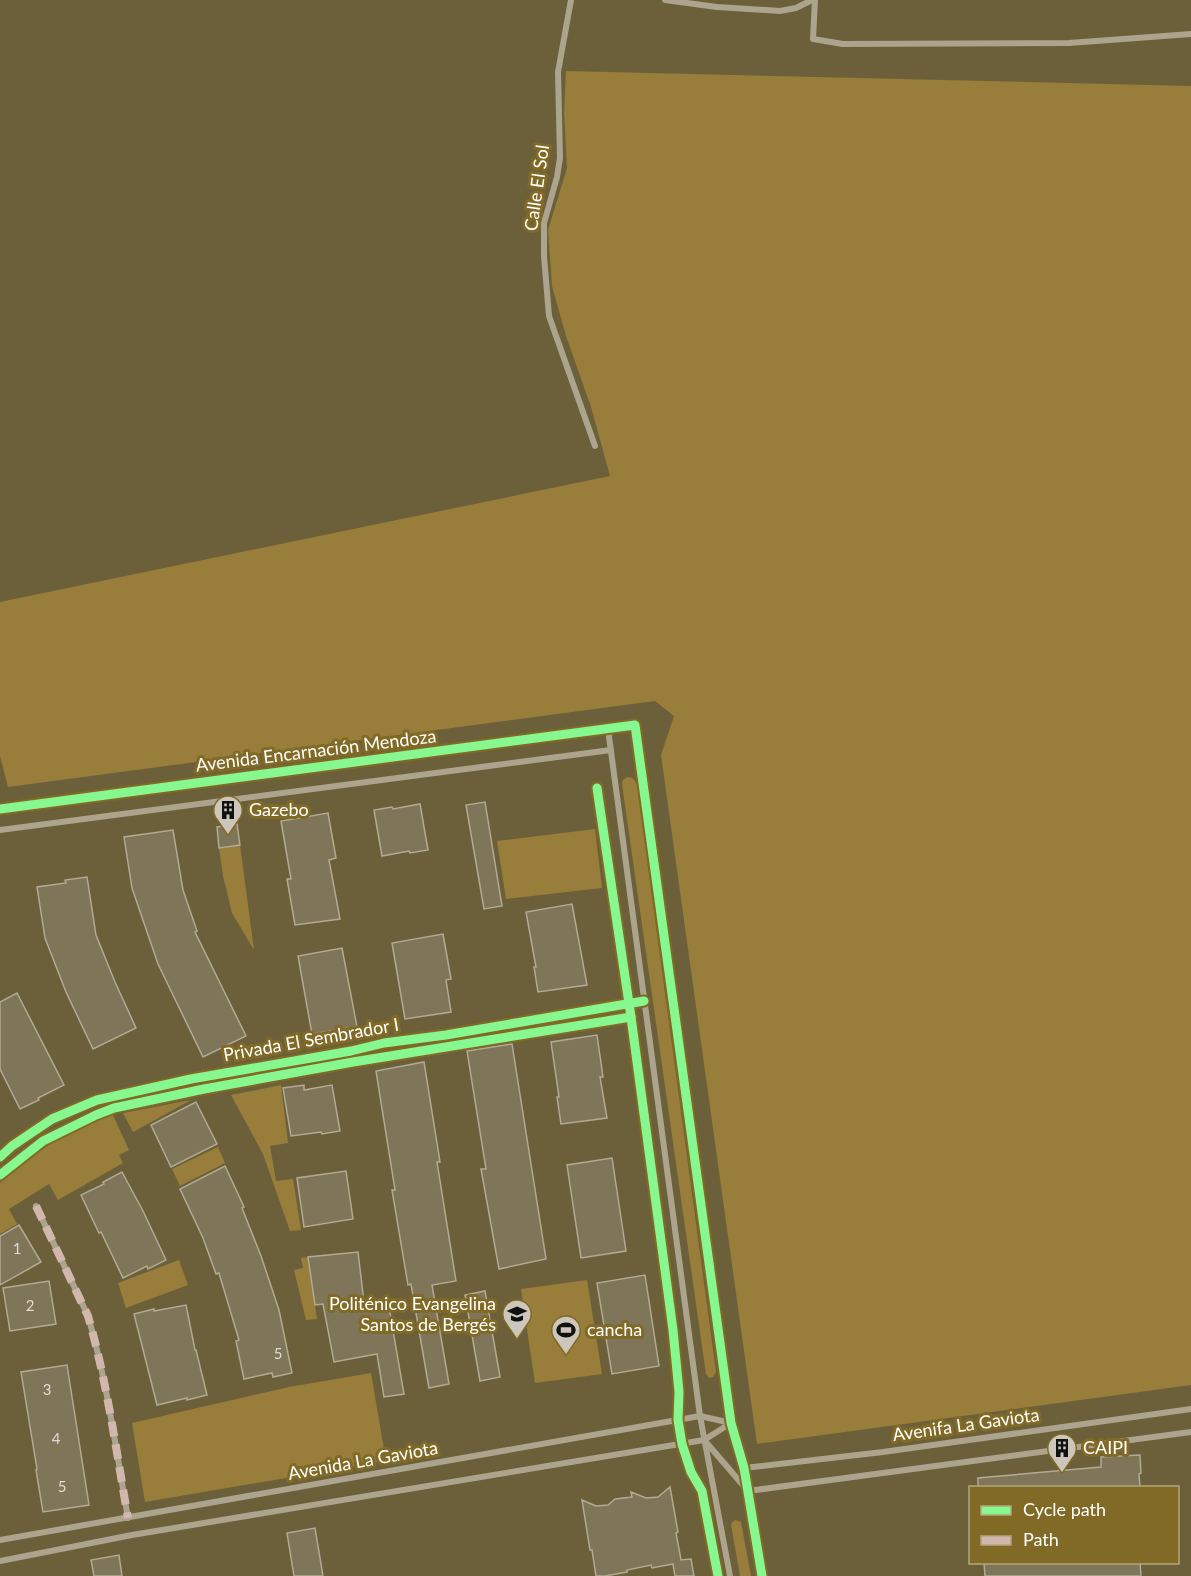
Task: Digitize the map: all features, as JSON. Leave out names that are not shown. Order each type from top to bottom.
[{"type":"street","name":"Calle El Sol","points":[[571,0],[558,72],[560,158],[544,223],[544,256],[549,316],[595,446]]},
{"type":"street","points":[[665,0],[717,7],[780,11],[796,8],[813,0],[813,39],[843,44],[1070,43],[1191,34]]},
{"type":"street","name":"Avenida Encarnación Mendoza","points":[[0,809],[635,725],[731,1422]]},
{"type":"street","points":[[608,729],[700,1416],[730,1576]]},
{"type":"street","name":"Avenida Encarnación Mendoza","points":[[0,830],[611,750]]},
{"type":"street","name":"Privada El Sembrador I","points":[[0,1157],[12,1146],[52,1119],[97,1100],[191,1079],[351,1051],[384,1043],[446,1035],[645,1001]]},
{"type":"street","points":[[36,1206],[88,1316],[105,1384],[128,1518]]},
{"type":"street","name":"Avenifa La Gaviota","points":[[744,1468],[883,1452],[1191,1409]]},
{"type":"street","name":"Avenida La Gaviota","points":[[0,1540],[700,1416],[731,1422]]},
{"type":"street","points":[[704,1440],[731,1422],[744,1468],[762,1576]]},
{"type":"street","name":"Avenifa La Gaviota","points":[[748,1491],[1191,1432]]},
{"type":"street","points":[[704,1440],[748,1491]]},
{"type":"street","name":"Avenida La Gaviota","points":[[0,1561],[144,1533],[704,1440]]},
{"type":"shaded area","points":[[566,71],[1191,86],[1191,1385],[757,1444],[661,755],[674,716],[655,701],[8,787],[0,756],[0,602],[610,476],[591,407],[566,336],[552,286],[548,230],[567,168],[564,113]]},
{"type":"shaded area","points":[[627,777],[634,779],[637,785],[716,1372],[713,1377],[709,1378],[706,1374],[622,784]]},
{"type":"shaded area","points":[[595,829],[602,888],[506,899],[497,841]]},
{"type":"shaded area","points":[[240,845],[254,950],[232,913],[219,848]]},
{"type":"shaded area","points":[[281,1085],[288,1143],[270,1146],[276,1181],[293,1179],[301,1230],[290,1231],[263,1154],[231,1095]]},
{"type":"shaded area","points":[[191,1100],[133,1132],[123,1113]]},
{"type":"shaded area","points":[[112,1113],[129,1150],[119,1155],[123,1163],[58,1200],[49,1184],[9,1209],[17,1224],[0,1234],[0,1183],[33,1154],[65,1135]]},
{"type":"shaded area","points":[[218,1147],[225,1163],[180,1186],[172,1169]]},
{"type":"shaded area","points":[[308,1257],[317,1319],[306,1320],[294,1270],[303,1268],[301,1258]]},
{"type":"shaded area","points":[[179,1260],[188,1285],[126,1308],[118,1283]]},
{"type":"shaded area","points":[[587,1280],[602,1374],[535,1383],[521,1289]]},
{"type":"shaded area","points":[[371,1373],[386,1461],[145,1502],[132,1423],[289,1387]]},
{"type":"shaded area","points":[[735,1520],[741,1522],[751,1576],[740,1576],[731,1524]]},
{"type":"building","points":[[485,802],[502,906],[484,909],[466,805]]},
{"type":"building","points":[[420,804],[428,850],[382,856],[374,810]]},
{"type":"building","points":[[328,813],[336,858],[329,860],[340,919],[295,925],[287,879],[291,879],[281,821]]},
{"type":"building","name":"Gazebo","points":[[237,824],[240,845],[219,848],[217,827]]},
{"type":"building","points":[[173,830],[183,890],[197,931],[195,932],[246,1036],[203,1057],[158,964],[132,888],[124,837]]},
{"type":"building","points":[[87,877],[96,935],[136,1028],[93,1049],[66,992],[45,938],[37,887]]},
{"type":"building","points":[[572,904],[587,985],[538,992],[526,912]]},
{"type":"building","points":[[443,934],[451,979],[446,980],[451,1012],[405,1019],[392,943]]},
{"type":"building","points":[[342,948],[357,1027],[312,1034],[298,956]]},
{"type":"building","points":[[17,993],[64,1085],[20,1109],[0,1069],[0,1002]]},
{"type":"building","points":[[597,1035],[603,1077],[600,1077],[607,1118],[561,1124],[551,1042]]},
{"type":"building","points":[[512,1044],[546,1259],[499,1269],[481,1169],[486,1169],[467,1051]]},
{"type":"building","points":[[424,1062],[456,1281],[432,1285],[449,1384],[429,1388],[392,1190],[395,1190],[376,1071]]},
{"type":"building","points":[[304,1085],[304,1090],[332,1085],[340,1131],[291,1136],[283,1088]]},
{"type":"building","points":[[196,1102],[217,1144],[171,1167],[151,1125]]},
{"type":"building","points":[[612,1158],[626,1251],[581,1258],[567,1165]]},
{"type":"building","points":[[225,1166],[244,1207],[242,1208],[279,1310],[292,1373],[273,1377],[272,1373],[244,1379],[236,1341],[239,1340],[219,1273],[216,1274],[203,1238],[180,1189]]},
{"type":"building","points":[[346,1171],[353,1219],[304,1227],[297,1178]]},
{"type":"building","points":[[122,1172],[166,1260],[148,1269],[147,1266],[123,1278],[81,1195]]},
{"type":"building","points":[[19,1225],[41,1262],[0,1285],[0,1236]]},
{"type":"building","points":[[358,1252],[365,1311],[389,1307],[404,1394],[384,1397],[377,1354],[334,1362],[323,1304],[315,1305],[308,1257]]},
{"type":"building","points":[[645,1275],[659,1366],[612,1374],[597,1283]]},
{"type":"building","points":[[49,1281],[56,1324],[10,1331],[3,1288]]},
{"type":"building","points":[[485,1291],[500,1377],[480,1381],[465,1295]]},
{"type":"building","points":[[186,1305],[207,1395],[157,1405],[134,1314]]},
{"type":"building","points":[[67,1365],[89,1505],[43,1512],[21,1372]]},
{"type":"building","points":[[1140,1455],[1140,1486],[978,1486],[978,1478],[1101,1467],[1101,1457]]},
{"type":"building","points":[[670,1487],[681,1560],[691,1559],[694,1576],[675,1576],[673,1564],[652,1568],[651,1565],[627,1570],[627,1572],[596,1576],[582,1500],[596,1506],[608,1505],[615,1499],[632,1497],[631,1492],[646,1498],[658,1497]]},
{"type":"building","points":[[315,1528],[323,1576],[294,1576],[287,1533]]},
{"type":"building","points":[[119,1555],[122,1576],[94,1576],[91,1560]]},
{"type":"building","points":[[984,1564],[1140,1564],[1141,1576],[985,1576]]},
{"type":"marked path","points":[[36,1206],[88,1316],[106,1391],[128,1518]]},
{"type":"cycle path","points":[[0,809],[635,725],[731,1423],[744,1468],[762,1576]]},
{"type":"cycle path","points":[[597,788],[631,1017],[673,1330],[679,1392],[678,1420],[682,1444],[691,1472],[702,1491],[718,1576]]},
{"type":"cycle path","points":[[0,1157],[12,1146],[52,1119],[97,1100],[191,1079],[351,1051],[384,1043],[446,1035],[644,1001]]},
{"type":"cycle path","points":[[0,1175],[43,1141],[114,1108],[353,1062],[631,1017]]},
{"type":"place","name":"Gazebo","points":[[228,836]]},
{"type":"place","name":"Politénico Evangelina Santos de Bergés","points":[[517,1340]]},
{"type":"place","name":"cancha","points":[[566,1356]]},
{"type":"place","name":"CAIPI","points":[[1062,1474]]}]
